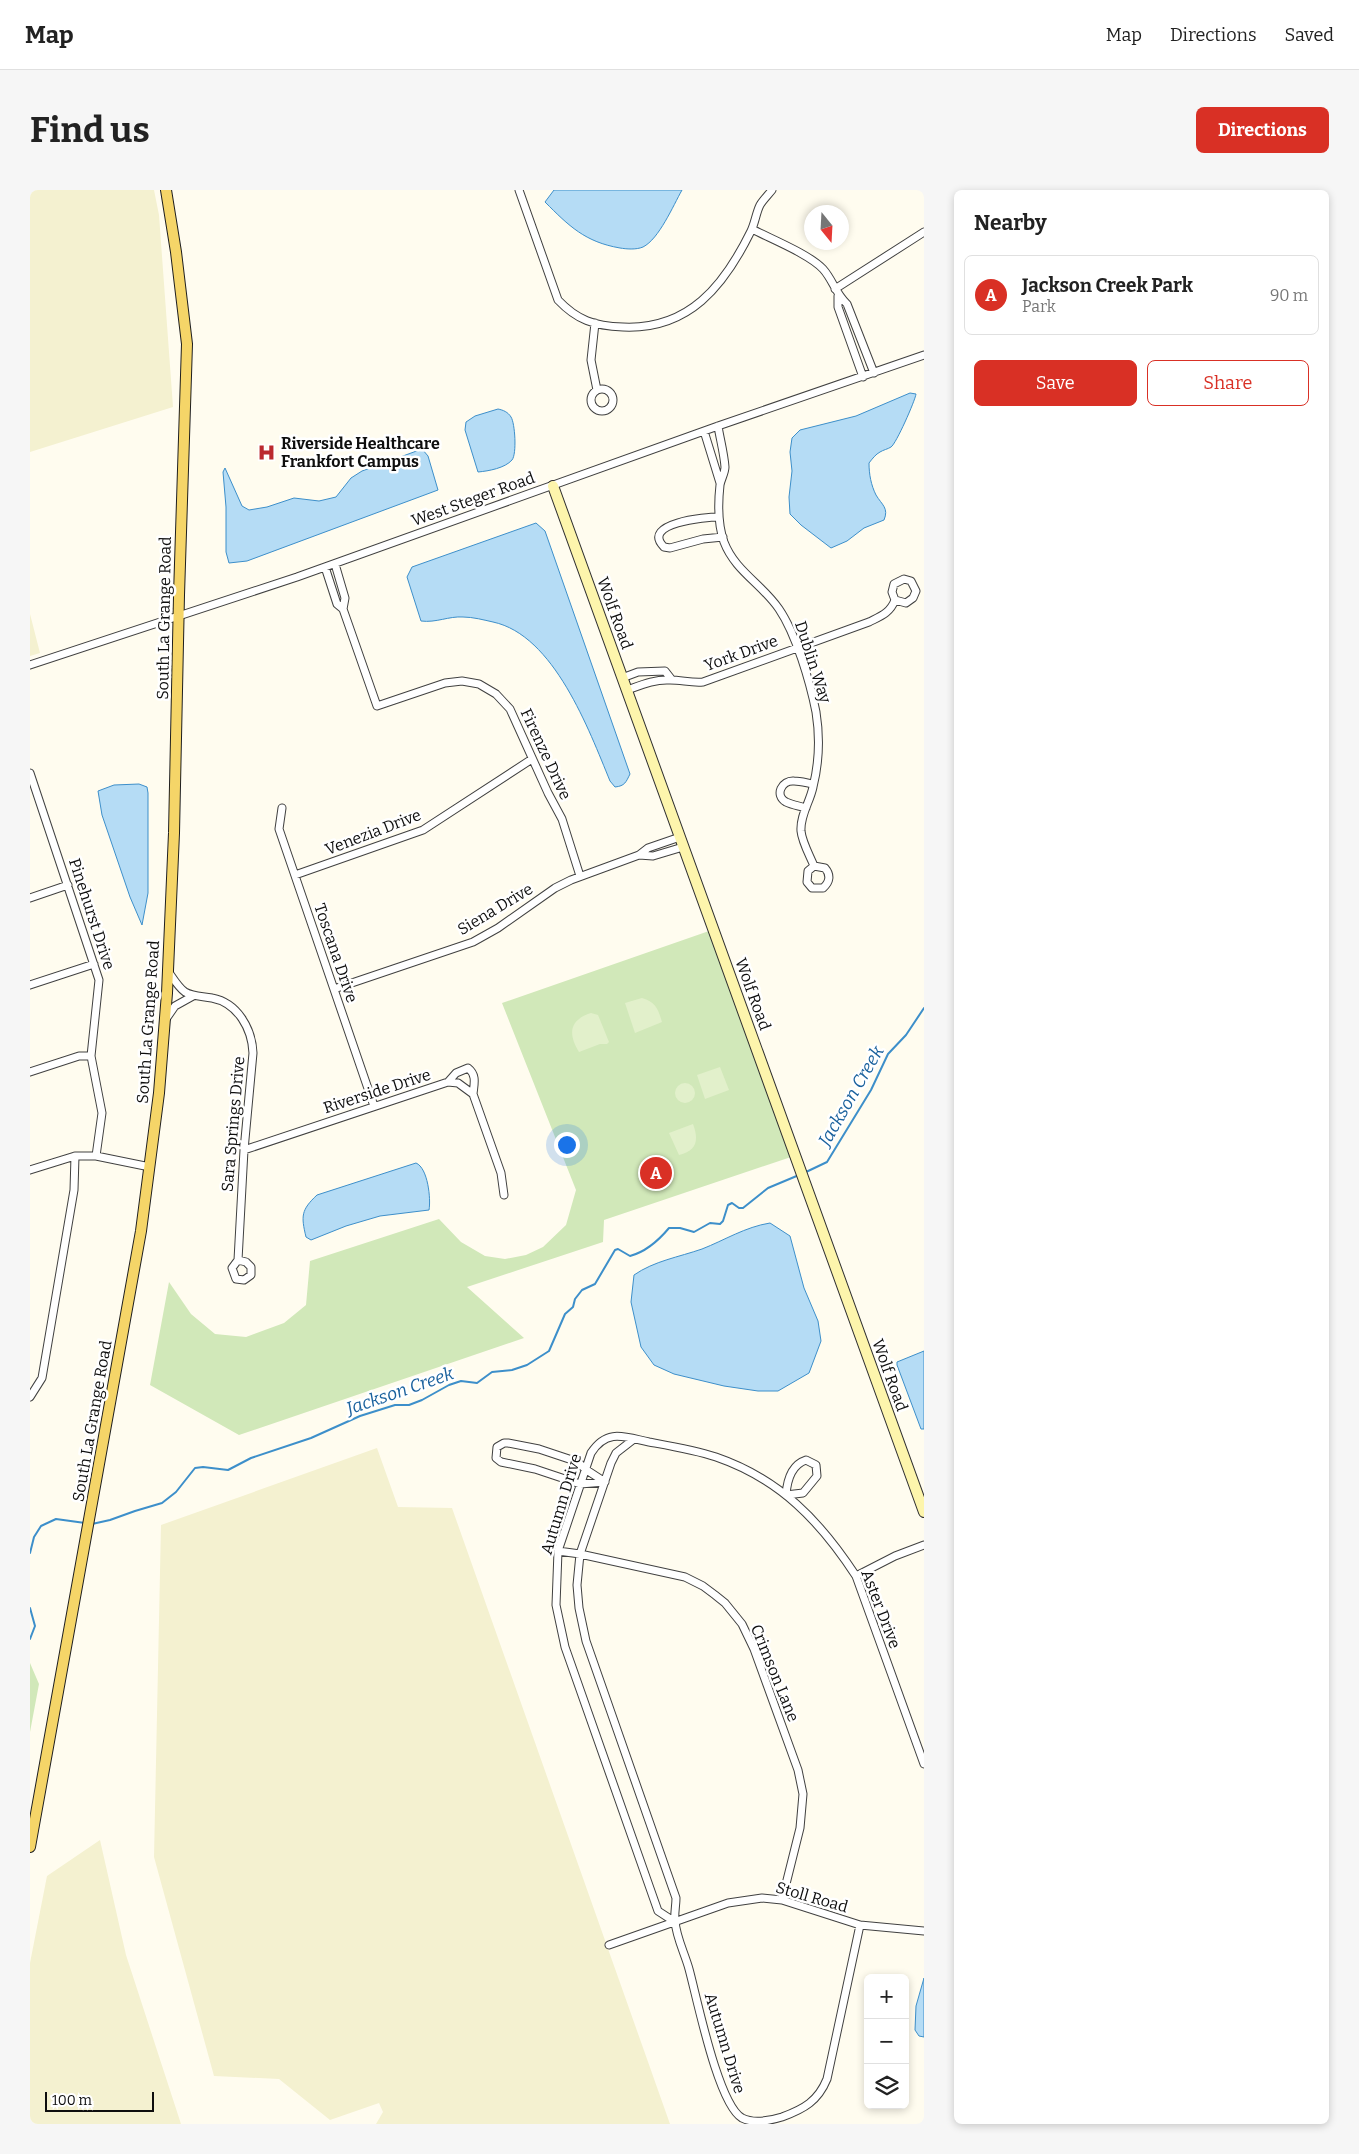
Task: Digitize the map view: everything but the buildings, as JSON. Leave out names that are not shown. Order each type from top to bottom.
[{"type":"main road","name":"South La Grange Road","points":[[30,1847],[141,1231],[160,1093],[174,833],[187,344],[176,252],[166,190]]},
{"type":"main road","name":"Wolf Road","points":[[552,486],[801,1168],[924,1512]]},
{"type":"street","points":[[519,190],[558,300],[571,313],[594,323],[616,327],[642,328],[667,322],[686,312],[707,297],[728,274],[752,229],[760,206],[772,190]]},
{"type":"street","points":[[752,229],[810,259],[822,268],[847,304],[874,373]]},
{"type":"street","points":[[837,292],[924,232]]},
{"type":"street","points":[[837,292],[838,307],[863,377]]},
{"type":"street","points":[[594,323],[591,360],[597,390]]},
{"type":"street","name":"West Steger Road","points":[[30,665],[335,564],[718,426],[924,355]]},
{"type":"street","name":"Dublin Way","points":[[718,426],[725,468],[720,484]]},
{"type":"street","name":"Dublin Way","points":[[704,431],[720,484],[720,517],[723,537],[730,556],[744,574],[778,608],[789,627],[810,689],[819,735],[814,784],[802,816],[801,832],[814,866]]},
{"type":"street","points":[[720,517],[692,520],[664,528],[659,533],[659,538],[664,547],[670,548],[703,539],[723,537]]},
{"type":"street","name":"Firenze Drive","points":[[335,564],[345,598],[343,609],[377,706],[444,683],[462,681],[479,684],[496,694],[510,709],[562,819],[580,876]]},
{"type":"street","name":"Firenze Drive","points":[[325,567],[337,604],[343,609]]},
{"type":"street","name":"York Drive","points":[[627,690],[649,682],[672,680],[691,683],[703,682],[885,615],[895,600]]},
{"type":"street","name":"York Drive","points":[[622,678],[638,672],[664,671],[672,680]]},
{"type":"street","name":"Venezia Drive","points":[[295,875],[423,830],[532,759]]},
{"type":"street","name":"Pinehurst Drive","points":[[30,772],[99,980],[91,1056],[102,1113],[96,1156]]},
{"type":"street","points":[[806,808],[786,802],[779,792],[786,782],[792,780],[814,784]]},
{"type":"street","name":"Toscana Drive","points":[[282,808],[279,829],[374,1106]]},
{"type":"street","name":"Siena Drive","points":[[334,988],[473,942],[498,928],[555,888],[580,876],[639,855],[648,848],[680,837]]},
{"type":"street","name":"Siena Drive","points":[[639,855],[653,856],[684,847]]},
{"type":"street","points":[[30,898],[68,885]]},
{"type":"street","points":[[30,985],[94,964]]},
{"type":"street","points":[[165,1020],[175,1006],[193,996],[178,985],[168,970]]},
{"type":"street","name":"Sara Springs Drive","points":[[193,996],[213,998],[228,1005],[239,1014],[247,1026],[253,1041],[254,1053],[244,1150],[238,1260]]},
{"type":"street","points":[[30,1072],[79,1056],[91,1056]]},
{"type":"street","points":[[448,1082],[456,1073],[468,1068],[473,1072],[475,1079],[473,1094],[501,1173],[504,1195]]},
{"type":"street","name":"Riverside Drive","points":[[244,1150],[448,1082],[458,1083],[473,1094]]},
{"type":"street","points":[[30,1170],[75,1156],[96,1156],[150,1167]]},
{"type":"street","points":[[30,1397],[42,1378],[74,1190],[75,1156]]},
{"type":"street","name":"Autumn Drive","points":[[634,1439],[616,1436],[603,1439],[596,1444],[591,1452],[558,1551],[556,1605],[565,1647],[658,1911],[675,1922]]},
{"type":"street","name":"Autumn Drive","points":[[634,1439],[616,1453],[604,1482],[580,1554],[577,1585],[582,1627],[676,1898],[675,1922],[707,2042],[729,2105],[742,2118],[751,2122],[772,2120],[803,2109],[822,2091],[827,2079],[860,1925]]},
{"type":"street","name":"Aster Drive","points":[[634,1439],[715,1457],[751,1473],[786,1495],[815,1520],[856,1576],[924,1764]]},
{"type":"street","points":[[508,1443],[539,1449],[578,1462],[604,1482],[580,1484],[535,1469],[501,1462],[496,1458],[496,1452],[500,1445],[508,1443]]},
{"type":"street","points":[[806,1460],[813,1462],[818,1469],[816,1476],[803,1493],[786,1495],[787,1480],[799,1462],[806,1460]]},
{"type":"street","points":[[856,1576],[887,1559],[924,1545]]},
{"type":"street","name":"Crimson Lane","points":[[558,1551],[670,1573],[694,1582],[724,1603],[745,1630],[754,1648],[798,1770],[803,1794],[800,1828],[782,1900]]},
{"type":"street","name":"Stoll Road","points":[[610,1945],[728,1903],[762,1898],[782,1900],[860,1925],[924,1931]]},
{"type":"shaded area","points":[[30,190],[154,190],[159,215],[173,407],[30,452]]},
{"type":"shaded area","points":[[30,614],[40,653],[30,656]]},
{"type":"shaded area","points":[[377,1448],[398,1507],[452,1508],[670,2124],[376,2124],[383,2112],[379,2103],[330,2120],[279,2079],[214,2076],[154,1857],[161,1525]]},
{"type":"shaded area","points":[[100,1840],[126,1955],[181,2124],[30,2124],[30,1963],[47,1876]]},
{"type":"green space","points":[[709,931],[794,1156],[604,1220],[603,1242],[467,1287],[524,1338],[239,1435],[150,1385],[169,1282],[191,1314],[215,1334],[246,1337],[284,1323],[306,1305],[310,1261],[439,1219],[461,1242],[485,1256],[505,1259],[526,1255],[543,1247],[566,1225],[576,1190],[502,1003]]},
{"type":"green space","points":[[642,998],[656,1007],[662,1022],[635,1033],[625,1003]]},
{"type":"green space","points":[[591,1013],[598,1015],[609,1042],[579,1052],[573,1039],[573,1028],[578,1020]]},
{"type":"green space","points":[[720,1067],[729,1090],[705,1099],[697,1075]]},
{"type":"green space","points":[[685,1083],[692,1086],[695,1093],[692,1100],[685,1103],[678,1100],[675,1093],[678,1086]]},
{"type":"green space","points":[[693,1124],[696,1135],[695,1144],[690,1151],[679,1155],[669,1133]]},
{"type":"green space","points":[[30,1663],[39,1684],[30,1732]]},
{"type":"water","points":[[554,190],[682,190],[655,237],[643,247],[631,249],[597,242],[570,226],[545,202]]},
{"type":"water","points":[[910,393],[916,394],[915,398],[897,438],[891,447],[879,453],[869,463],[873,487],[886,512],[884,520],[864,528],[847,541],[831,548],[790,514],[789,497],[792,471],[790,452],[792,438],[800,430],[856,416]]},
{"type":"water","points":[[498,409],[510,415],[514,425],[514,457],[509,463],[501,467],[478,472],[465,430],[466,422],[475,416]]},
{"type":"water","points":[[422,449],[428,456],[438,490],[247,561],[229,563],[226,552],[226,507],[223,472],[225,468],[242,506],[249,510],[267,507],[294,498],[319,501],[336,497],[351,478],[362,471]]},
{"type":"water","points":[[536,523],[545,531],[630,774],[621,786],[615,787],[610,781],[580,712],[551,665],[534,645],[515,630],[493,622],[458,617],[421,621],[407,577],[412,567]]},
{"type":"water","points":[[139,784],[147,787],[148,793],[148,893],[142,925],[130,897],[102,815],[98,791],[114,785]]},
{"type":"water","points":[[416,1163],[420,1166],[426,1177],[430,1199],[429,1210],[380,1216],[346,1226],[311,1240],[306,1237],[303,1224],[305,1209],[317,1195]]},
{"type":"water","points":[[770,1223],[790,1236],[804,1288],[818,1321],[821,1341],[809,1373],[778,1391],[758,1391],[724,1386],[674,1374],[654,1365],[641,1347],[631,1302],[634,1275],[658,1263],[702,1249],[752,1227]]},
{"type":"water","points":[[924,1351],[924,1429],[921,1429],[897,1362]]},
{"type":"water","points":[[924,1978],[924,2037],[919,2036],[915,2030],[916,2006]]},
{"type":"waterway","name":"Jackson Creek","points":[[806,1172],[827,1162],[871,1090],[888,1054],[906,1035],[924,1008]]},
{"type":"waterway","name":"Jackson Creek","points":[[92,1524],[162,1503],[176,1492],[195,1468],[228,1470],[251,1458],[311,1438],[360,1416],[395,1405],[409,1405],[461,1381],[477,1383],[492,1372],[512,1370],[527,1365],[549,1351],[565,1314],[573,1307],[575,1299],[582,1290],[595,1284],[615,1250],[618,1249],[630,1256],[641,1252],[651,1245],[669,1228],[680,1228],[694,1232],[710,1223],[720,1224],[723,1221],[728,1205],[732,1203],[739,1208],[743,1208],[768,1188],[799,1175]]},
{"type":"waterway","name":"Jackson Creek","points":[[30,1553],[34,1537],[41,1526],[56,1519],[85,1523]]},
{"type":"waterway","points":[[30,1608],[35,1626],[30,1639]]},
{"type":"place","name":"Riverside Healthcare Frankfort Campus","points":[[267,452]]},
{"type":"place","name":"Jackson Creek Park","points":[[656,1173]]}]
